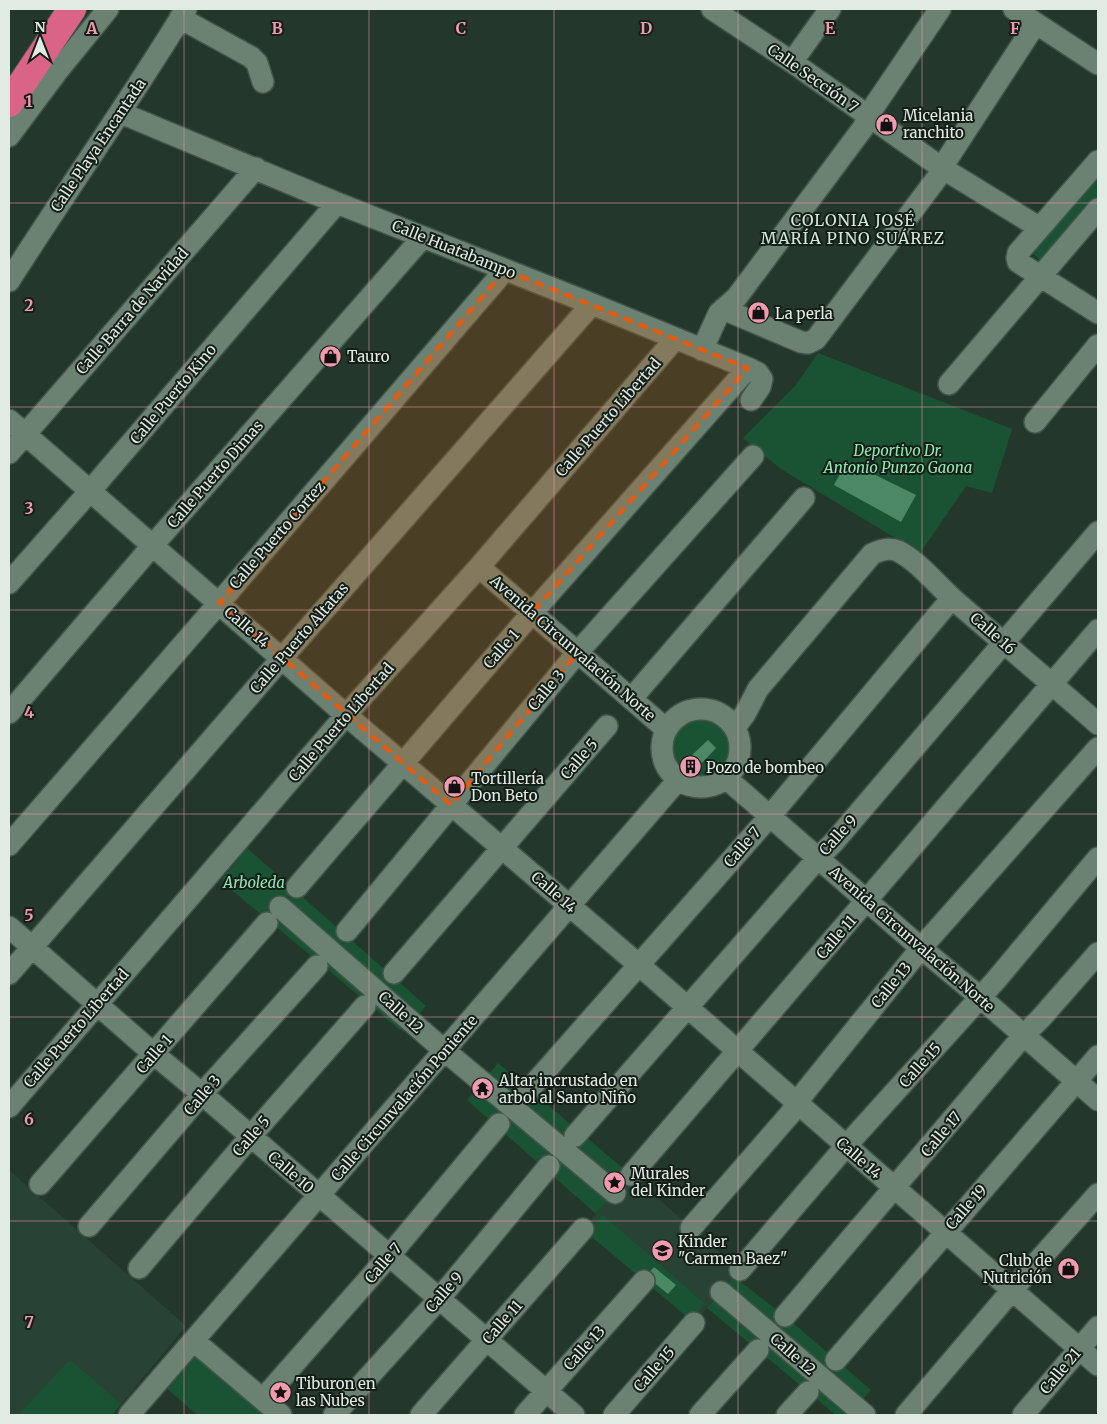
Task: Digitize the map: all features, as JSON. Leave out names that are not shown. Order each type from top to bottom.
[{"type":"highway","points":[[9,69],[49,9]]},
{"type":"highway","points":[[9,103],[72,9]]},
{"type":"street","points":[[9,136],[56,73],[108,9]]},
{"type":"street","points":[[792,62],[830,9]]},
{"type":"street","points":[[702,350],[715,318],[722,309],[737,297],[863,128],[873,108],[940,9]]},
{"type":"street","points":[[1014,9],[1098,64]]},
{"type":"street","name":"Calle Sección 7","points":[[718,10],[868,118],[942,168],[1040,228]]},
{"type":"street","points":[[183,13],[251,57],[257,63],[263,82]]},
{"type":"street","name":"Calle Playa Encantada","points":[[9,281],[121,113],[183,13]]},
{"type":"street","points":[[722,309],[801,342],[808,343],[816,339],[938,178],[942,168],[1036,23]]},
{"type":"street","name":"Calle Huatabampo","points":[[121,113],[337,203],[748,368]]},
{"type":"street","points":[[1098,161],[1018,253],[1017,258],[1018,262],[1039,277],[1098,313]]},
{"type":"street","name":"Calle Barra de Navidad","points":[[9,453],[256,168]]},
{"type":"street","name":"Calle Puerto Kino","points":[[9,584],[337,203]]},
{"type":"street","points":[[949,384],[1098,209]]},
{"type":"street","name":"Calle Puerto Dimas","points":[[9,713],[153,545],[423,237]]},
{"type":"street","name":"Calle Puerto Cortez","points":[[9,845],[220,603],[505,270]]},
{"type":"street","name":"Calle Puerto Altatas","points":[[9,974],[592,304]]},
{"type":"street","name":"Calle Puerto Libertad","points":[[9,1107],[346,714],[479,567],[675,339]]},
{"type":"street","points":[[1035,422],[1098,345]]},
{"type":"street","points":[[748,368],[758,373],[762,379],[760,387],[751,400]]},
{"type":"street","name":"Calle 1","points":[[297,887],[532,613],[748,368]]},
{"type":"street","name":"Calle 14","points":[[9,420],[346,714],[639,965],[796,1104],[1013,1289],[1098,1365]]},
{"type":"street","name":"Calle 3","points":[[347,931],[578,652],[754,456]]},
{"type":"street","points":[[632,698],[804,498]]},
{"type":"street","name":"Calle 9","points":[[575,1136],[686,1007],[834,842],[1098,532]]},
{"type":"street","name":"Calle 16","points":[[729,721],[745,714],[758,689],[872,554],[884,549],[897,551],[910,559],[952,598],[1098,724]]},
{"type":"street","name":"Avenida Circunvalación Norte","points":[[479,567],[666,728]]},
{"type":"street","name":"Calle 7","points":[[527,1092],[770,816],[952,598]]},
{"type":"street","name":"Calle 11","points":[[630,1175],[1098,630]]},
{"type":"street","points":[[700,708],[714,710],[729,721],[740,739],[741,752],[737,765],[726,778],[718,783],[704,787],[690,786],[678,780],[668,770],[662,756],[662,742],[666,728],[675,718],[687,711],[700,708]]},
{"type":"street","name":"Calle 5","points":[[394,973],[606,726]]},
{"type":"street","name":"Calle 13","points":[[691,1228],[791,1113],[796,1104],[921,948],[1098,748]]},
{"type":"street","name":"Avenida Circunvalación Norte","points":[[726,778],[1098,1100]]},
{"type":"street","name":"Calle Circunvalación Poniente","points":[[129,1415],[678,780]]},
{"type":"street","name":"Calle 15","points":[[740,1270],[846,1146],[981,998],[1098,858]]},
{"type":"street","name":"Calle 1","points":[[40,1184],[273,915]]},
{"type":"street","name":"Calle 12","points":[[273,915],[444,1051],[615,1193]]},
{"type":"street","name":"Calle 10","points":[[9,927],[574,1415]]},
{"type":"street","name":"Calle 17","points":[[785,1316],[1023,1036],[1098,953]]},
{"type":"street","name":"Calle 3","points":[[89,1226],[202,1094],[317,966]]},
{"type":"street","name":"Calle 5","points":[[139,1268],[250,1137],[365,1006]]},
{"type":"street","name":"Calle 19","points":[[836,1360],[945,1231],[1098,1056]]},
{"type":"street","name":"Calle 7","points":[[263,1399],[389,1256],[499,1124]]},
{"type":"street","name":"Calle 9","points":[[334,1415],[439,1299],[549,1166]]},
{"type":"street","points":[[906,1415],[1013,1289],[1098,1194]]},
{"type":"street","name":"Calle 11","points":[[421,1415],[583,1229]]},
{"type":"street","name":"Calle 13","points":[[525,1415],[644,1281]]},
{"type":"street","name":"Calle 12","points":[[721,1292],[865,1415]]},
{"type":"street","name":"Calle 15","points":[[614,1415],[694,1323]]},
{"type":"street","name":"Calle 21","points":[[1023,1415],[1098,1327]]},
{"type":"street","points":[[194,1341],[281,1415]]},
{"type":"street","points":[[700,1415],[758,1350]]},
{"type":"street","points":[[787,1415],[808,1392]]},
{"type":"highlighted area","points":[[505,270],[748,368],[532,613],[578,652],[451,805],[219,603]]},
{"type":"shaded area","points":[[847,461],[916,495],[901,522],[834,485]]},
{"type":"shaded area","points":[[708,740],[716,748],[702,763],[692,755]]},
{"type":"shaded area","points":[[9,1170],[186,1326],[112,1415],[9,1415]]},
{"type":"shaded area","name":"Kinder \"Carmen Baez\"","points":[[631,1175],[740,1270],[694,1323],[583,1229]]},
{"type":"shaded area","points":[[654,1267],[676,1285],[668,1294],[646,1276]]},
{"type":"green space","points":[[1098,175],[1098,196],[1042,262],[1032,252]]},
{"type":"green space","name":"Deportivo Dr. Antonio Punzo Gaona","points":[[818,353],[1012,429],[992,493],[966,486],[920,553],[781,469],[743,438],[796,385]]},
{"type":"green space","points":[[701,709],[716,712],[729,720],[737,733],[740,748],[737,763],[729,776],[716,784],[701,787],[686,784],[673,776],[665,763],[662,748],[665,733],[673,720],[686,712]]},
{"type":"green space","name":"Arboleda","points":[[247,848],[426,1006],[414,1020],[400,1030],[228,887],[222,879]]},
{"type":"green space","points":[[498,1063],[631,1175],[596,1214],[467,1100]]},
{"type":"green space","points":[[603,1215],[705,1304],[691,1320],[587,1233]]},
{"type":"green space","points":[[734,1277],[785,1316],[871,1390],[849,1415],[836,1415],[707,1308]]},
{"type":"green space","points":[[200,1342],[284,1415],[197,1415],[163,1385]]},
{"type":"green space","points":[[70,1360],[121,1404],[112,1415],[18,1415]]},
{"type":"place","name":"Micelania ranchito","points":[[887,124]]},
{"type":"place","name":"La perla","points":[[759,313]]},
{"type":"place","name":"Tauro","points":[[331,356]]},
{"type":"place","name":"Pozo de bombeo","points":[[690,767]]},
{"type":"place","name":"Tortillería Don Beto","points":[[455,787]]},
{"type":"place","name":"Altar incrustado en arbol al Santo Niño","points":[[483,1089]]},
{"type":"place","name":"Murales del Kinder","points":[[615,1182]]},
{"type":"place","name":"Kinder \"Carmen Baez\"","points":[[662,1250]]},
{"type":"place","name":"Club de Nutrición","points":[[1068,1269]]},
{"type":"place","name":"Tiburon en las Nubes","points":[[280,1392]]},
{"type":"district","name":"COLONIA JOSÉ MARÍA PINO SUÁREZ","points":[[853,229]]}]
